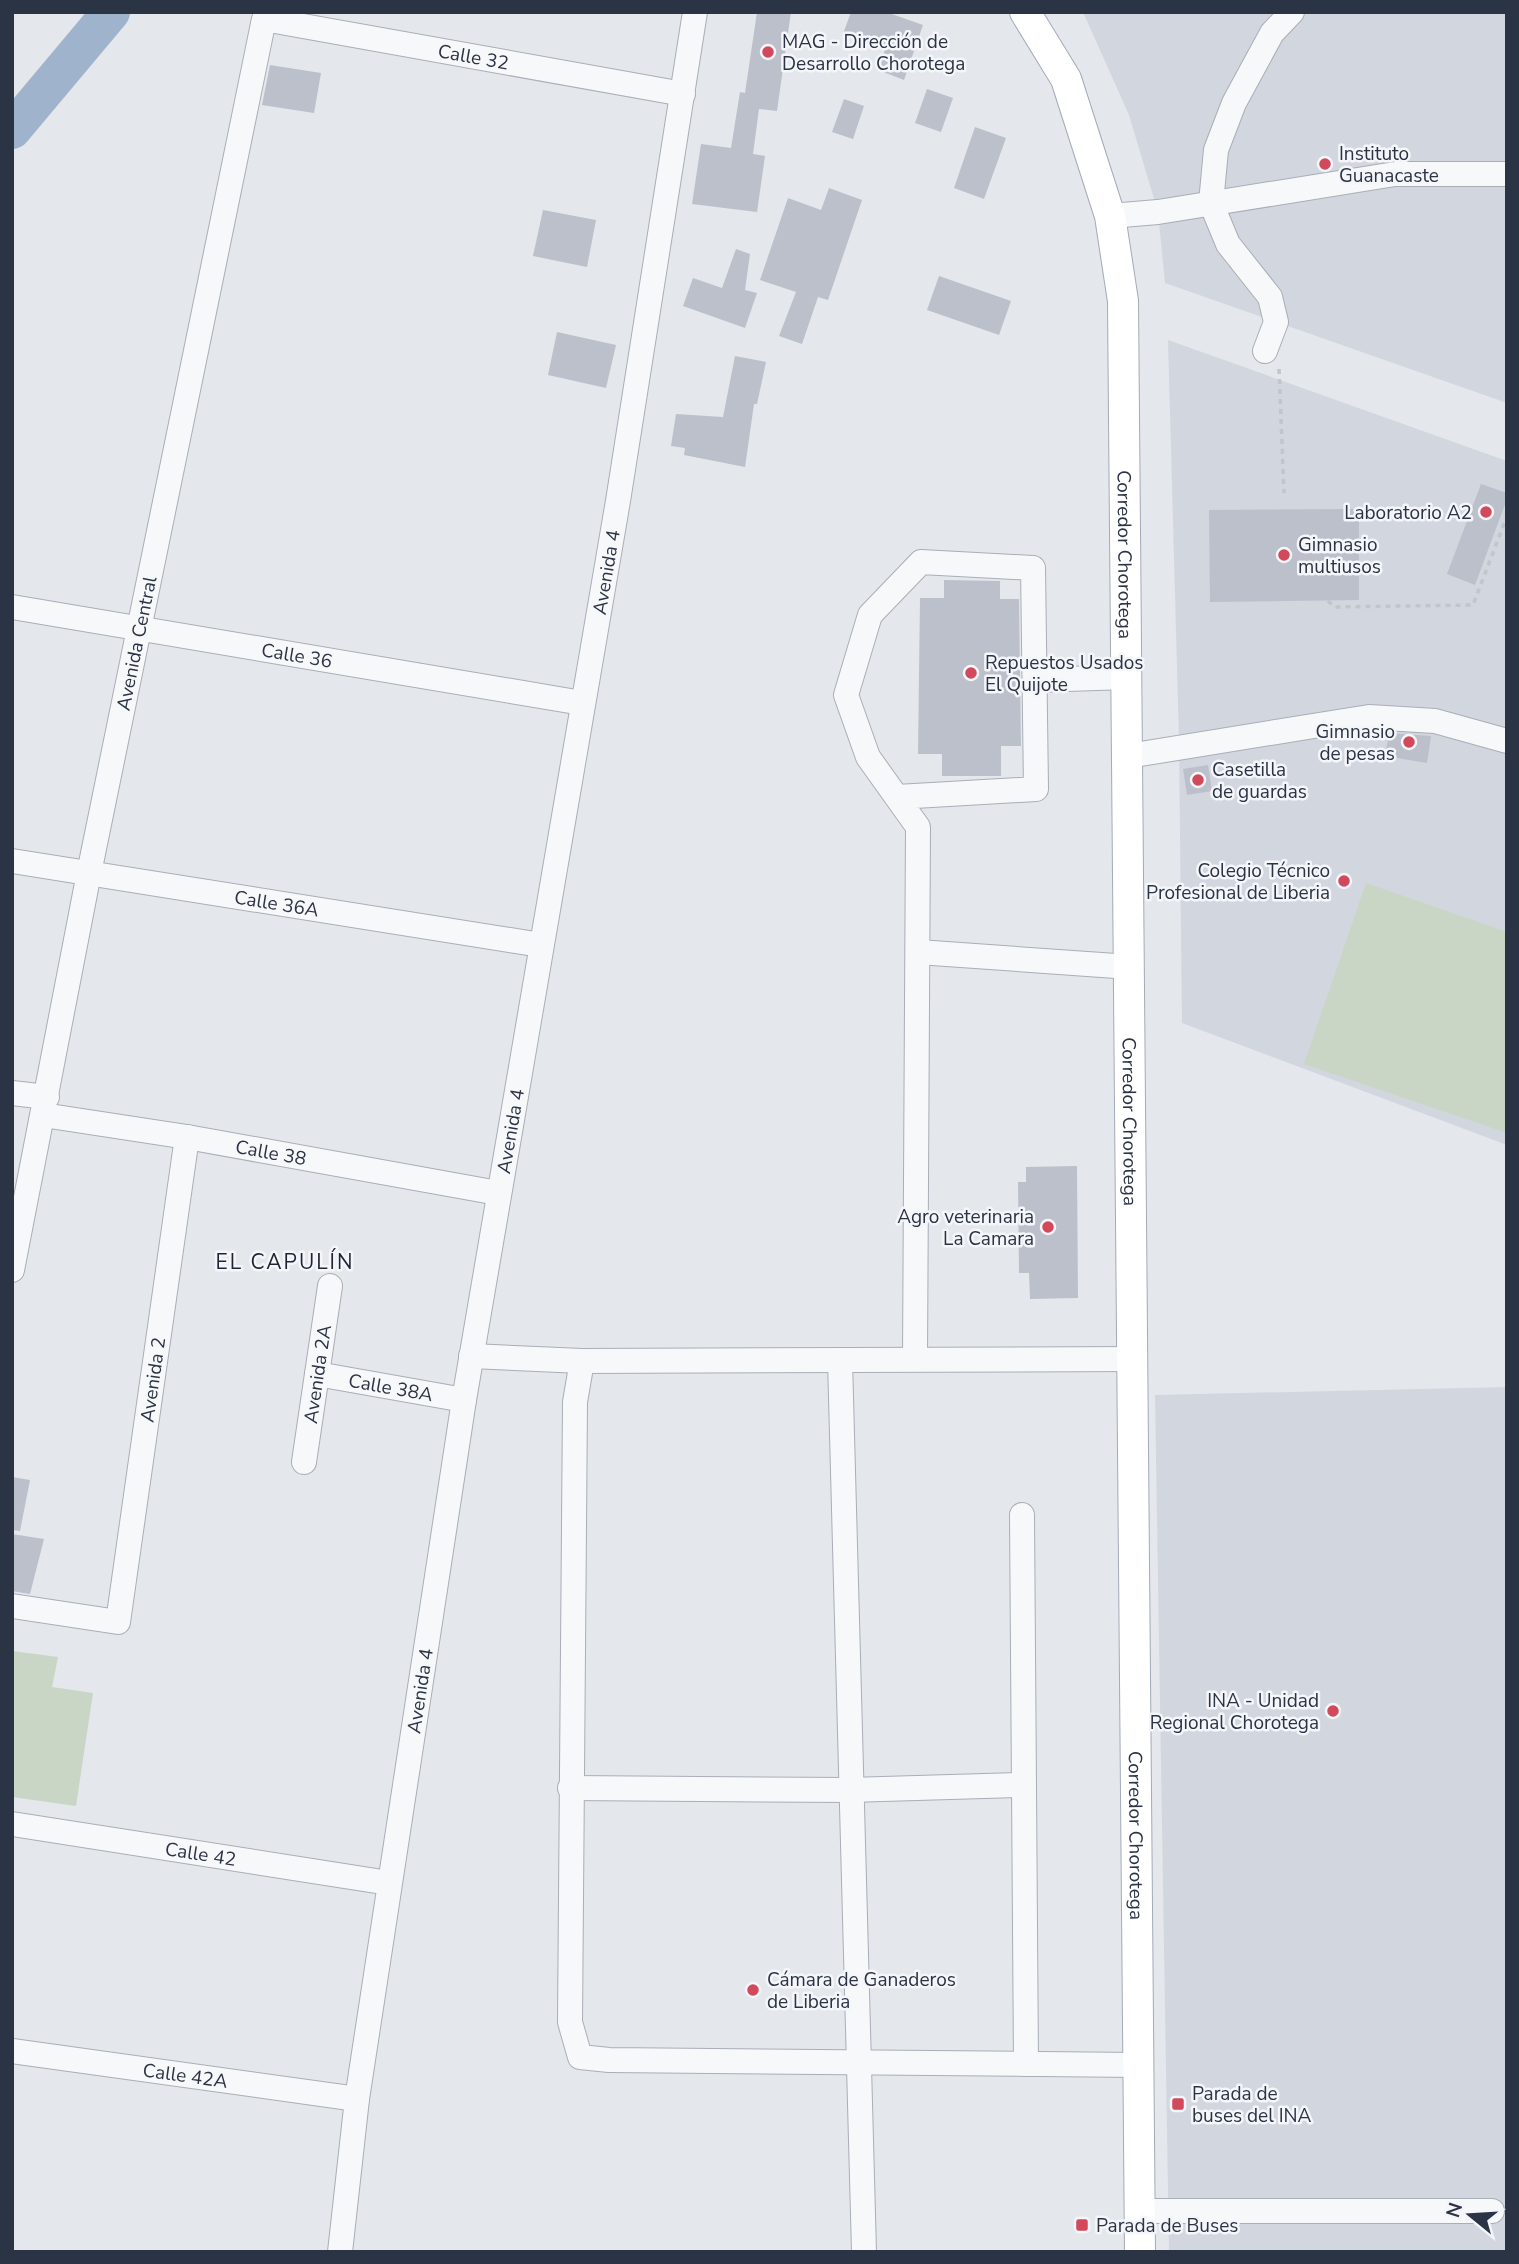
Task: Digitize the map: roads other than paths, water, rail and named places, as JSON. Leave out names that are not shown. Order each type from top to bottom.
[{"type":"main road","name":"Corredor Chorotega","points":[[1024,12],[1066,79],[1110,216],[1124,301],[1140,2252]]},
{"type":"street","name":"Avenida 4","points":[[340,2252],[357,2099],[471,1356],[618,501],[695,12]]},
{"type":"street","points":[[1272,354],[1276,322],[1269,297],[1228,244],[1211,203],[1216,150],[1234,103],[1272,33],[1292,12]]},
{"type":"street","name":"Calle 32","points":[[264,19],[683,94]]},
{"type":"street","name":"Avenida Central","points":[[12,1270],[89,873],[264,19]]},
{"type":"street","points":[[1110,216],[1395,174],[1507,174]]},
{"type":"street","points":[[897,797],[1036,789],[1033,568],[921,562],[870,615],[846,695],[868,757],[918,827],[915,1359]]},
{"type":"street","name":"Calle 36","points":[[12,607],[582,703]]},
{"type":"street","points":[[1035,680],[1128,677]]},
{"type":"street","points":[[1128,756],[1368,717],[1435,721],[1507,741]]},
{"type":"street","name":"Calle 36A","points":[[12,861],[541,945]]},
{"type":"street","points":[[918,952],[1130,967]]},
{"type":"street","name":"Calle 38","points":[[12,1093],[45,1106],[187,1137],[498,1193]]},
{"type":"street","name":"Avenida 2","points":[[12,1606],[117,1622],[187,1137]]},
{"type":"street","name":"Avenida 2A","points":[[304,1462],[330,1286]]},
{"type":"street","points":[[471,1356],[582,1361],[1133,1359]]},
{"type":"street","points":[[840,1360],[863,2252]]},
{"type":"street","points":[[582,1361],[575,1402],[570,1788],[570,2022],[580,2057],[1138,2065]]},
{"type":"street","name":"Calle 38A","points":[[317,1374],[464,1401]]},
{"type":"street","points":[[1023,1515],[1022,1785],[1026,2064]]},
{"type":"street","points":[[570,1788],[849,1790],[1022,1785]]},
{"type":"street","name":"Calle 42","points":[[12,1824],[389,1884]]},
{"type":"street","name":"Calle 42A","points":[[12,2051],[357,2099]]},
{"type":"street","points":[[1140,2211],[1492,2211]]},
{"type":"waterway","points":[[12,130],[111,12]]},
{"type":"place","name":"MAG - Dirección de Desarrollo Chorotega","points":[[768,52]]},
{"type":"place","name":"Instituto Guanacaste","points":[[1325,164]]},
{"type":"place","name":"Laboratorio A2","points":[[1486,512]]},
{"type":"place","name":"Gimnasio multiusos","points":[[1284,555]]},
{"type":"place","name":"Repuestos Usados El Quijote","points":[[971,673]]},
{"type":"place","name":"Gimnasio de pesas","points":[[1409,742]]},
{"type":"place","name":"Casetilla de guardas","points":[[1198,780]]},
{"type":"place","name":"Colegio Técnico Profesional de Liberia","points":[[1344,881]]},
{"type":"place","name":"Agro veterinaria La Camara","points":[[1048,1227]]},
{"type":"place","name":"INA - Unidad Regional Chorotega","points":[[1333,1711]]},
{"type":"place","name":"Cámara de Ganaderos de Liberia","points":[[753,1990]]},
{"type":"place","name":"Parada de buses del INA","points":[[1178,2104]]},
{"type":"place","name":"Parada de Buses","points":[[1082,2225]]},
{"type":"district","name":"EL CAPULÍN","points":[[285,1262]]}]
